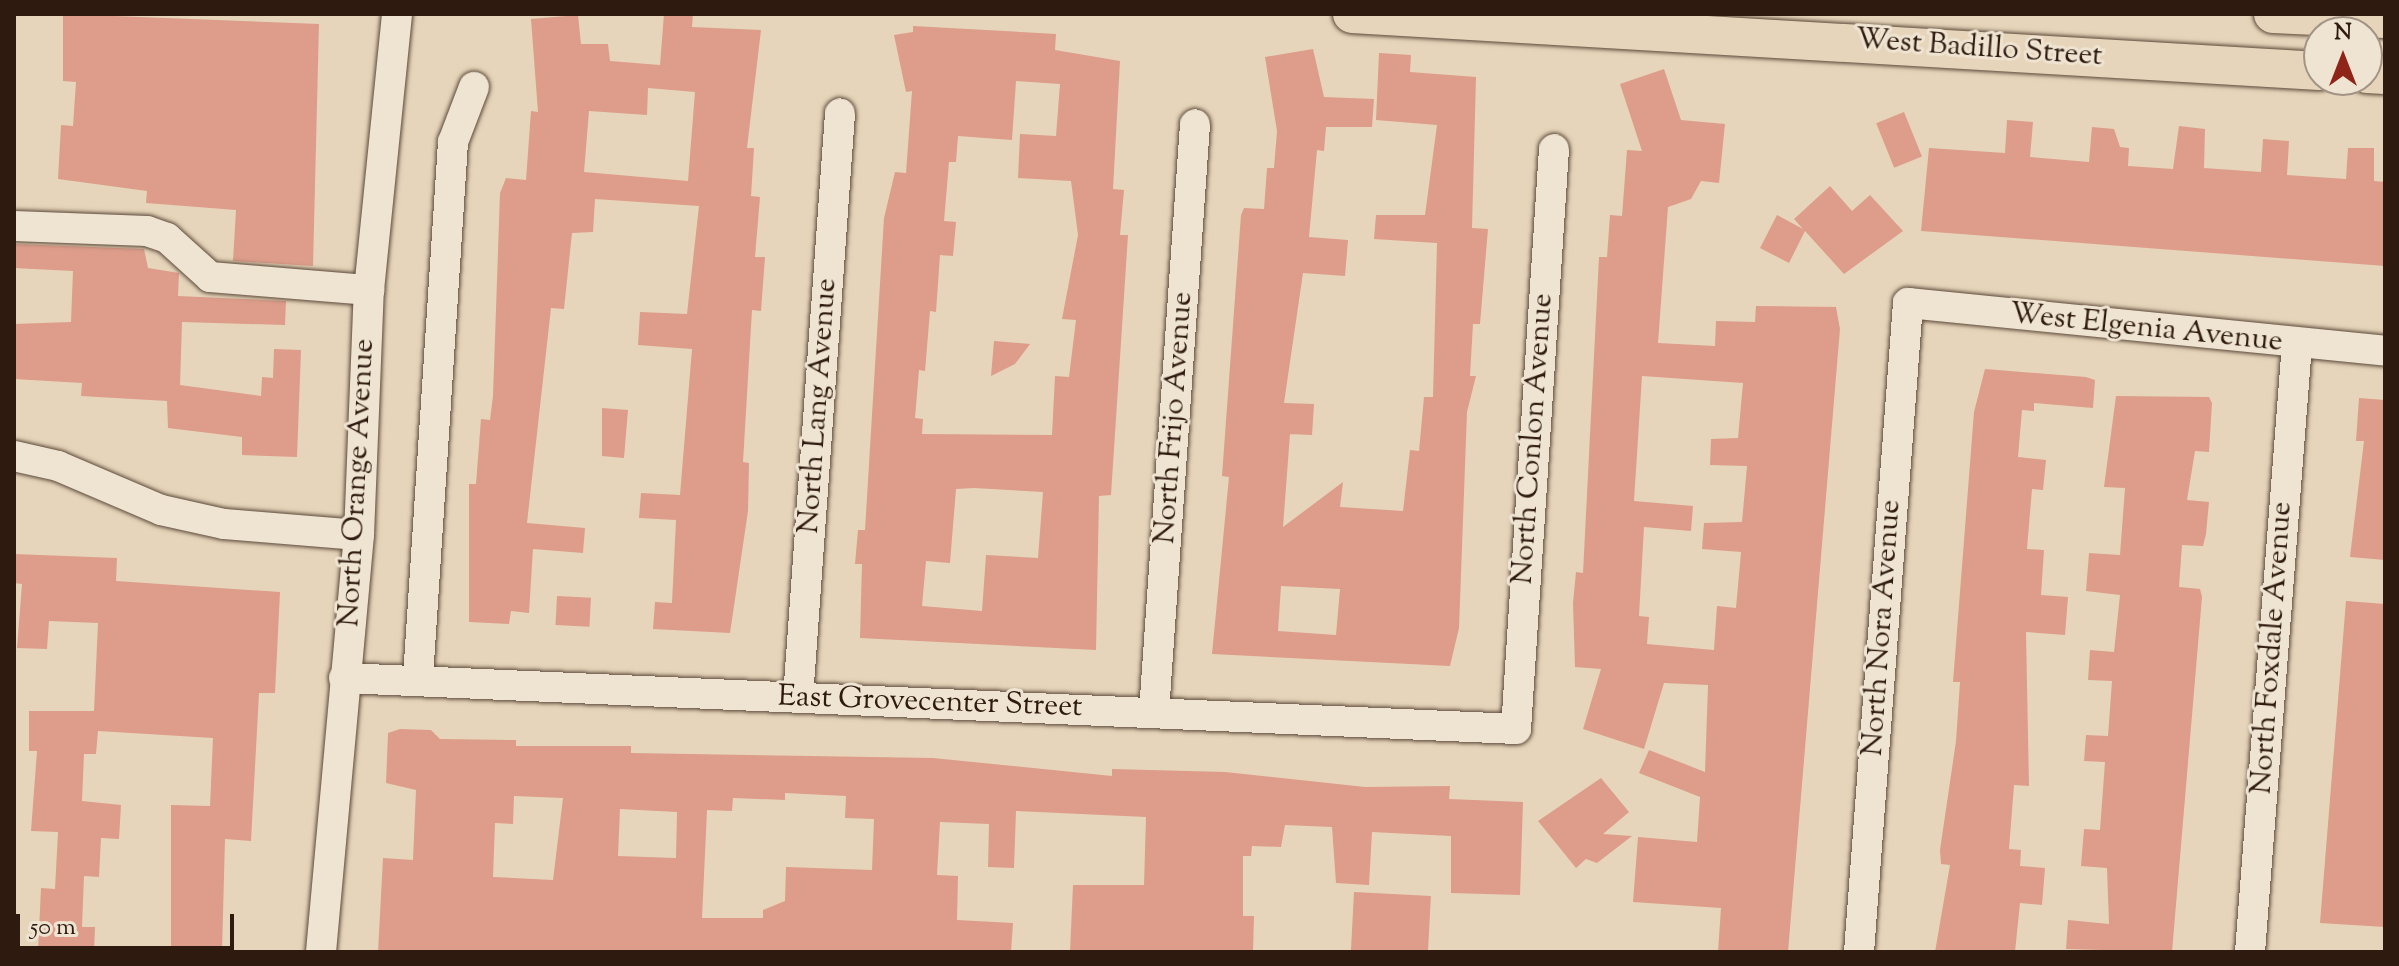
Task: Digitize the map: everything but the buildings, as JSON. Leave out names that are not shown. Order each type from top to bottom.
[{"type":"main road","name":"West Badillo Street","points":[[1352,14],[1764,24],[2303,70]]},
{"type":"main road","points":[[2273,14],[2385,19]]},
{"type":"street","name":"North Orange Avenue","points":[[321,952],[359,535],[369,290],[397,14]]},
{"type":"street","points":[[418,678],[453,142],[460,108],[474,87]]},
{"type":"street","name":"North Lang Avenue","points":[[798,698],[840,114]]},
{"type":"street","name":"North Frijo Avenue","points":[[1154,712],[1195,124]]},
{"type":"street","name":"North Conlon Avenue","points":[[1516,729],[1554,149]]},
{"type":"street","points":[[14,226],[147,231],[167,238],[210,277],[369,290]]},
{"type":"street","name":"West Elgenia Avenue","points":[[1908,303],[2385,351]]},
{"type":"street","name":"North Nora Avenue","points":[[1859,952],[1908,303]]},
{"type":"street","name":"North Foxdale Avenue","points":[[2250,952],[2297,344]]},
{"type":"street","points":[[14,456],[58,466],[161,510],[224,524],[359,535]]},
{"type":"street","name":"East Grovecenter Street","points":[[344,678],[418,678],[1516,729]]}]
